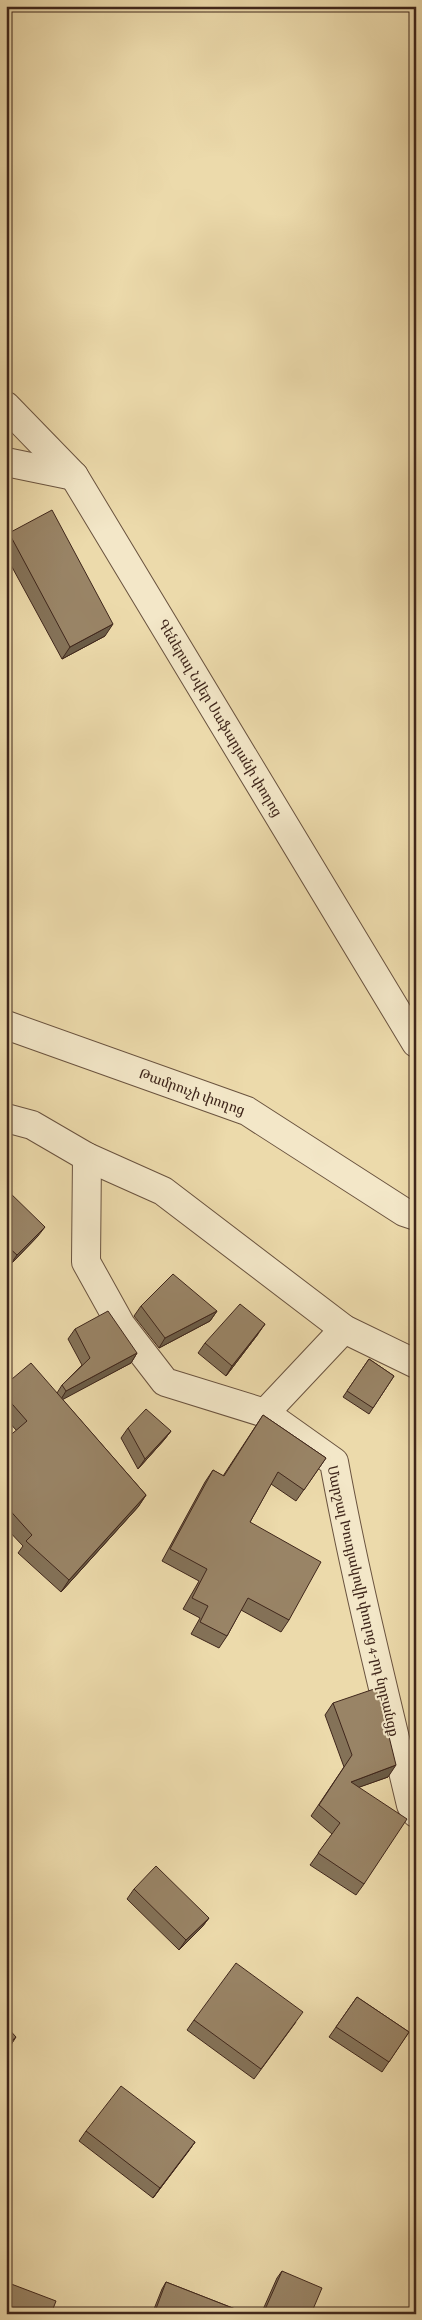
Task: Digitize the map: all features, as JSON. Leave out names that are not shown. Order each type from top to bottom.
[{"type":"street","name":"Գեներալ Նվեր Սաֆարյանի փողոց","points":[[6,406],[74,476],[416,1043]]},
{"type":"street","points":[[6,462],[74,476]]},
{"type":"street","name":"Թամրուչի փողոց","points":[[6,1025],[247,1111],[404,1212],[416,1216]]},
{"type":"street","points":[[6,1118],[32,1125],[87,1157],[163,1191],[344,1329],[416,1364]]},
{"type":"street","points":[[6,1132],[32,1125]]},
{"type":"street","name":"Մարշալ Խուդյակովի փողոց 4-րդ նրբանցք","points":[[87,1157],[86,1262],[121,1325],[165,1382],[265,1413],[334,1462],[373,1646],[411,1805],[416,1813]]},
{"type":"street","points":[[265,1413],[344,1329]]},
{"type":"building","points":[[52,510],[113,624],[70,647],[9,533]]},
{"type":"building","points":[[6,1189],[45,1227],[17,1255],[6,1245]]},
{"type":"building","points":[[173,1274],[217,1311],[165,1338],[141,1306]]},
{"type":"building","points":[[240,1304],[265,1324],[232,1366],[205,1343]]},
{"type":"building","points":[[108,1311],[137,1353],[66,1391],[62,1385],[90,1358],[75,1329]]},
{"type":"building","points":[[369,1359],[394,1376],[373,1408],[347,1391]]},
{"type":"building","points":[[31,1363],[146,1495],[69,1580],[26,1541],[32,1535],[6,1506],[6,1439],[27,1421],[6,1397],[6,1384]]},
{"type":"building","points":[[146,1409],[171,1431],[145,1459],[128,1428]]},
{"type":"building","points":[[263,1415],[326,1458],[304,1490],[278,1472],[250,1522],[321,1562],[289,1620],[248,1598],[227,1636],[200,1622],[208,1606],[192,1598],[207,1569],[170,1549],[213,1470],[224,1476]]},
{"type":"building","points":[[377,1688],[396,1765],[351,1782],[407,1819],[364,1884],[318,1853],[340,1823],[319,1805],[352,1755],[333,1703]]},
{"type":"building","points":[[156,1866],[209,1918],[186,1940],[134,1889]]},
{"type":"building","points":[[236,1963],[303,2012],[261,2069],[194,2020]]},
{"type":"building","points":[[357,1997],[409,2032],[389,2062],[336,2027]]},
{"type":"building","points":[[6,2026],[16,2037],[6,2046]]},
{"type":"building","points":[[121,2086],[195,2142],[160,2188],[86,2131]]},
{"type":"building","points":[[282,2271],[322,2288],[311,2314],[263,2314]]},
{"type":"building","points":[[6,2282],[56,2301],[51,2314],[6,2314]]},
{"type":"building","points":[[166,2282],[248,2314],[154,2314]]}]
